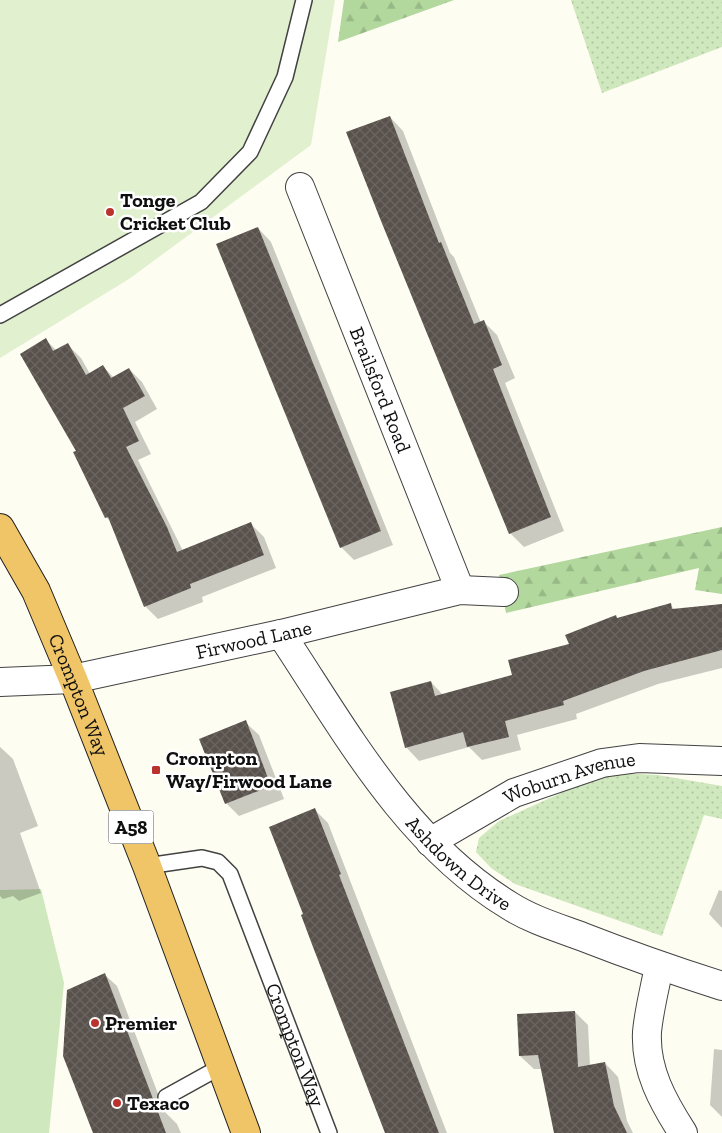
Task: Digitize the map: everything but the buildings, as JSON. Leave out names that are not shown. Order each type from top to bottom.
[{"type":"highway","name":"Crompton Way","points":[[0,528],[36,591],[73,679],[147,866],[246,1133]]},
{"type":"street","name":"Brailsford Road","points":[[300,187],[460,590]]},
{"type":"street","name":"Firwood Lane","points":[[0,682],[73,679],[281,634],[460,590],[504,592]]},
{"type":"street","name":"Ashdown Drive","points":[[281,634],[391,799],[430,842],[474,881],[511,907],[550,925],[659,966],[722,986]]},
{"type":"street","name":"Woburn Avenue","points":[[430,842],[514,793],[602,763],[639,758],[722,761]]},
{"type":"street","points":[[659,966],[647,1032],[650,1066],[662,1100],[683,1133]]},
{"type":"lane","points":[[0,315],[201,202],[250,152],[285,77],[304,0]]},
{"type":"lane","name":"Crompton Way","points":[[147,866],[202,858],[218,862],[230,874],[329,1133]]},
{"type":"lane","points":[[166,1097],[222,1066]]},
{"type":"green space","name":"Tonge Cricket Club","points":[[0,0],[335,0],[311,145],[129,279],[0,358]]},
{"type":"green space","points":[[344,0],[454,0],[338,42]]},
{"type":"green space","points":[[571,0],[722,0],[722,47],[602,93]]},
{"type":"green space","points":[[722,527],[722,594],[695,590],[699,568],[506,613],[499,575]]},
{"type":"green space","points":[[603,774],[658,775],[722,786],[722,819],[704,815],[662,936],[515,884],[491,868],[476,852],[479,838],[499,821]]},
{"type":"green space","points":[[41,889],[64,983],[49,1133],[0,1133],[0,890]]},
{"type":"place","name":"Tonge Cricket Club","points":[[110,212]]},
{"type":"place","name":"Crompton Way/Firwood Lane","points":[[156,770]]},
{"type":"place","name":"Premier","points":[[95,1023]]},
{"type":"place","name":"Texaco","points":[[117,1103]]}]
